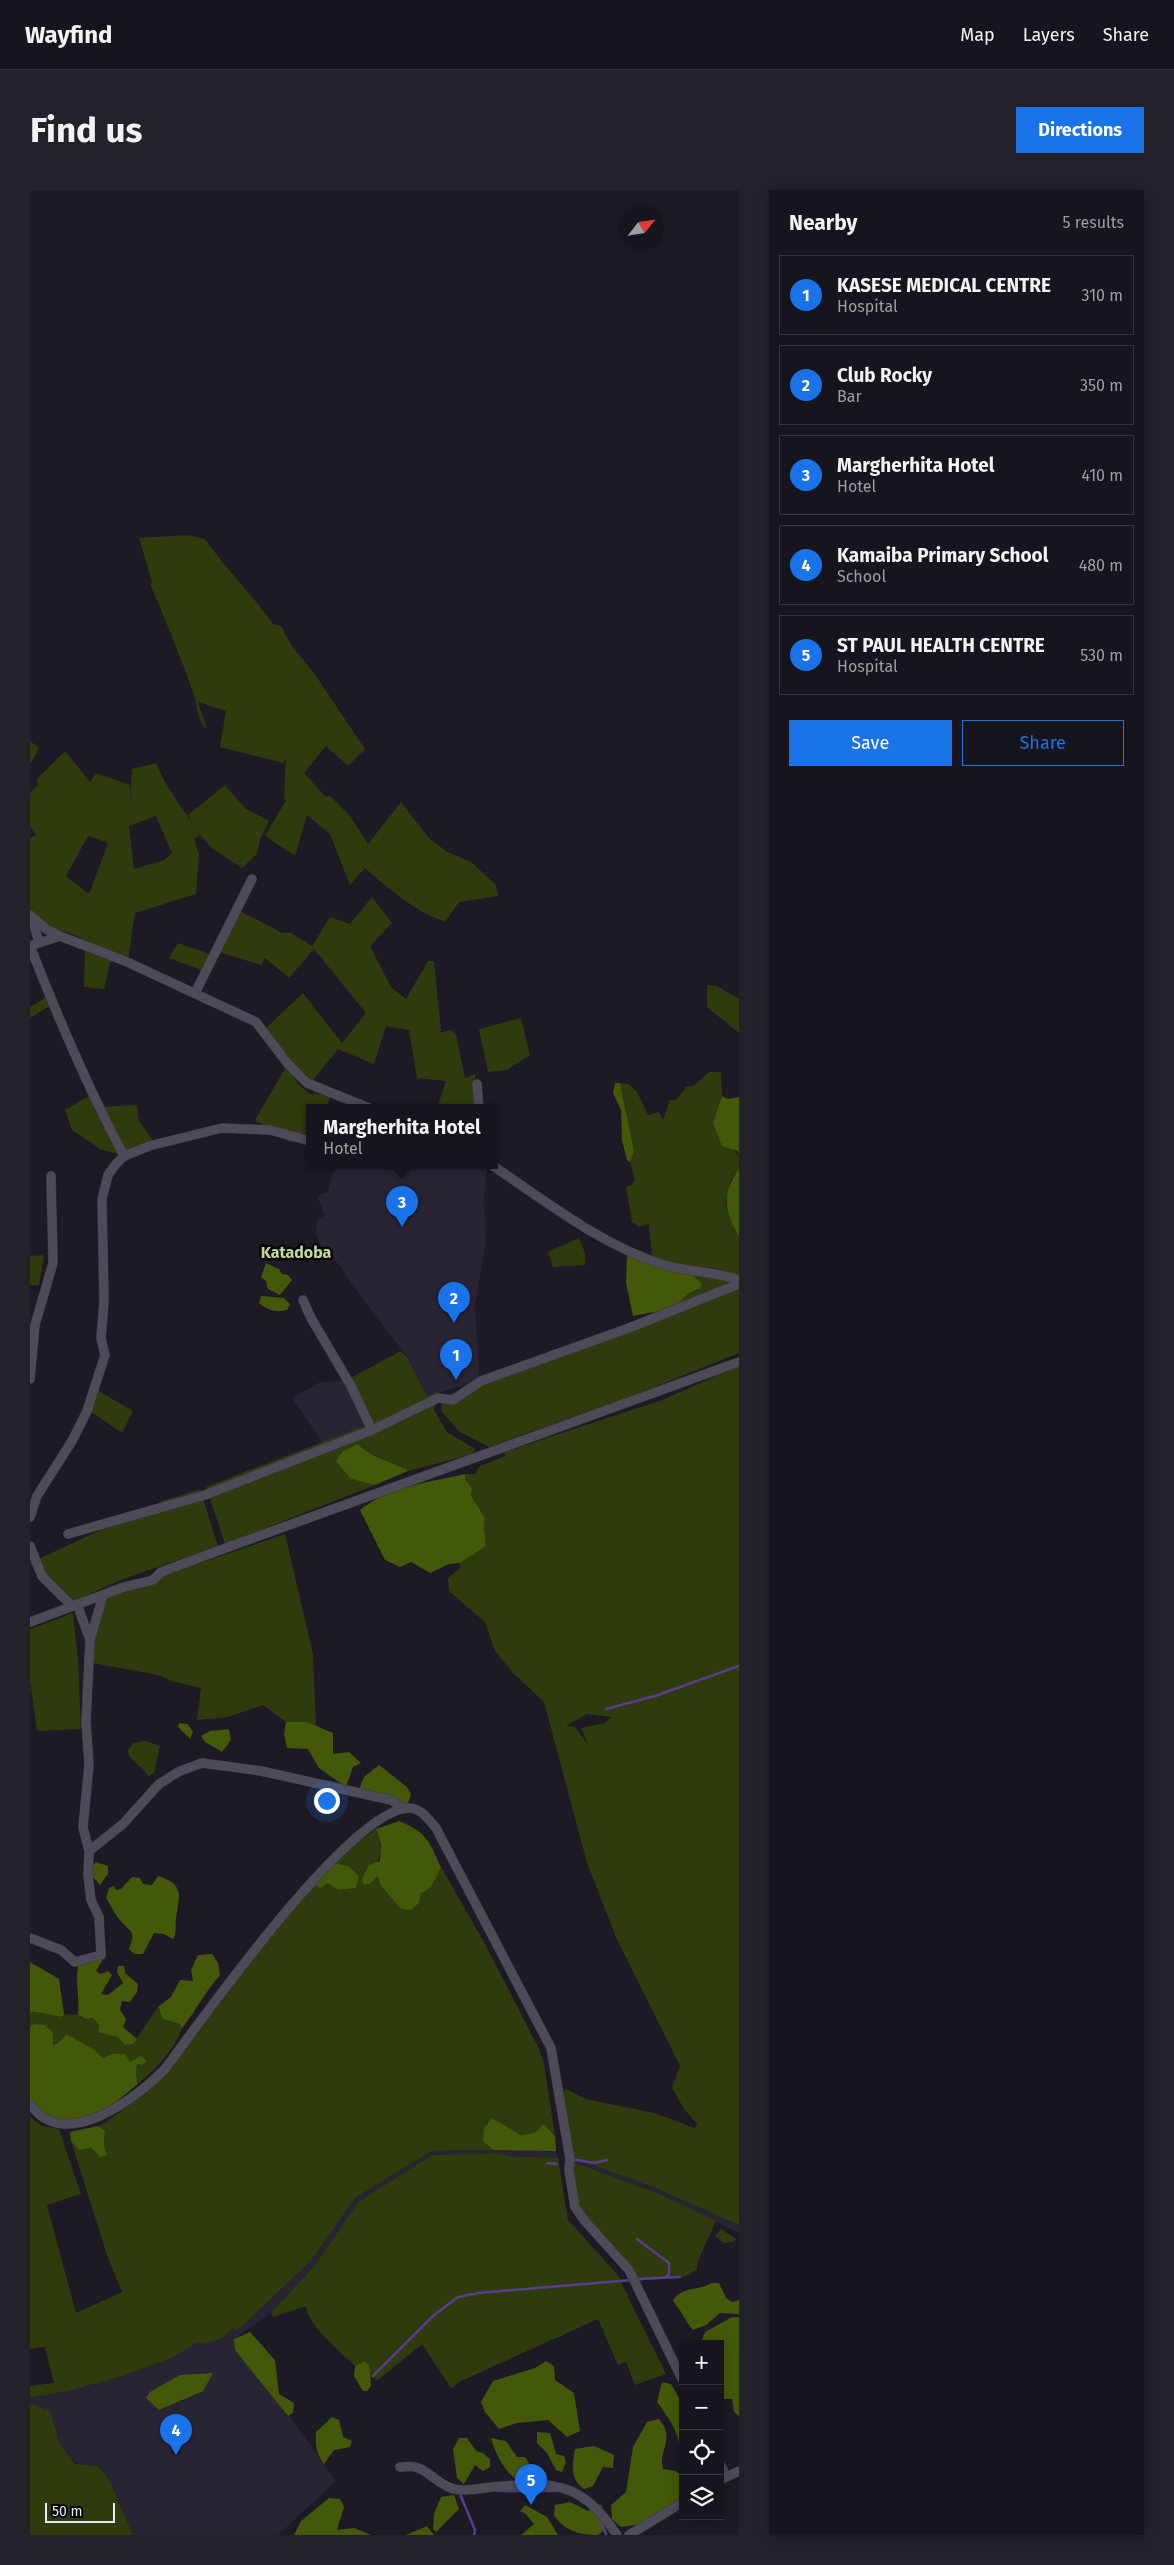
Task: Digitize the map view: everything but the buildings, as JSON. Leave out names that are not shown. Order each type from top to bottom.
[{"type":"street","points":[[195,993],[252,879]]},
{"type":"street","points":[[30,915],[46,929],[60,936],[195,993],[258,1024],[288,1064],[310,1086],[358,1104]]},
{"type":"street","points":[[30,915],[33,945],[61,1024],[100,1111],[124,1156]]},
{"type":"street","points":[[33,945],[60,936]]},
{"type":"street","points":[[477,1084],[479,1104]]},
{"type":"street","points":[[30,1517],[37,1496],[72,1442],[87,1411],[105,1354],[101,1338],[104,1302],[102,1199],[108,1175],[124,1156],[149,1146],[222,1128],[270,1130],[306,1140]]},
{"type":"street","points":[[498,1169],[611,1243],[663,1264],[720,1273],[739,1280]]},
{"type":"street","points":[[30,1379],[35,1325],[53,1263],[51,1176]]},
{"type":"street","points":[[68,1534],[196,1498],[372,1430],[438,1398],[453,1400],[481,1381],[629,1328],[739,1284]]},
{"type":"street","points":[[304,1300],[310,1318],[351,1386],[372,1430]]},
{"type":"street","points":[[30,1622],[124,1587],[152,1580],[161,1572],[419,1476],[489,1453],[739,1362]]},
{"type":"street","points":[[30,1546],[42,1576],[74,1605],[90,1640]]},
{"type":"street","points":[[30,1938],[61,1950],[75,1962],[101,1955],[99,1917],[91,1900],[88,1875],[89,1851],[83,1827],[89,1765],[86,1721],[90,1640],[103,1596]]},
{"type":"street","points":[[89,1851],[123,1824],[159,1784],[180,1770],[202,1763],[261,1771],[391,1800],[404,1808],[419,1811],[436,1828],[551,2048],[570,2159],[570,2177],[576,2207],[584,2220],[629,2270],[635,2287],[679,2373]]},
{"type":"street","points":[[30,2104],[36,2113],[42,2117],[71,2124],[107,2114],[147,2088],[164,2069],[258,1945],[347,1844],[376,1822],[404,1808]]},
{"type":"street","points":[[400,2466],[416,2467],[443,2486],[456,2490],[507,2485],[559,2486],[581,2495],[601,2512],[616,2535]]},
{"type":"street","points":[[724,2478],[739,2471]]},
{"type":"street","points":[[629,2535],[679,2504]]},
{"type":"shaded area","points":[[333,1169],[487,1169],[484,1198],[486,1242],[475,1304],[478,1380],[427,1397],[407,1356],[316,1236],[317,1220],[325,1216],[317,1196],[328,1192]]},
{"type":"shaded area","points":[[346,1380],[367,1425],[323,1443],[292,1398],[318,1383]]},
{"type":"shaded area","points":[[506,2149],[556,2151],[558,2158],[510,2156],[496,2153],[432,2155],[358,2202],[316,2264],[271,2313],[234,2339],[336,2481],[278,2535],[133,2535],[110,2481],[98,2466],[76,2464],[60,2444],[49,2408],[45,2410],[35,2405],[30,2405],[30,2398],[68,2391],[123,2376],[174,2357],[196,2343],[205,2343],[235,2326],[235,2330],[240,2328],[311,2261],[355,2198],[432,2151]]},
{"type":"shaded area","points":[[566,2152],[577,2159],[653,2187],[734,2222],[739,2225],[739,2233],[662,2195],[568,2160]]},
{"type":"green space","points":[[188,535],[205,539],[273,624],[281,626],[291,645],[314,673],[365,749],[348,766],[326,746],[304,773],[326,797],[329,795],[350,816],[368,844],[401,802],[428,837],[447,852],[471,862],[495,884],[499,896],[459,902],[445,922],[412,905],[393,892],[365,868],[350,885],[330,834],[307,815],[295,856],[265,836],[286,800],[284,799],[286,758],[284,763],[220,747],[226,711],[198,702],[207,729],[203,725],[194,694],[150,584],[152,582],[139,538]]},
{"type":"green space","points":[[30,741],[39,748],[31,763],[30,763]]},
{"type":"green space","points":[[65,751],[90,782],[96,773],[130,785],[130,803],[132,769],[156,763],[166,784],[192,823],[188,815],[225,785],[245,808],[269,821],[260,840],[257,854],[242,868],[213,849],[200,835],[194,839],[199,854],[196,894],[135,913],[128,960],[70,933],[46,927],[30,911],[30,838],[36,835],[30,826],[30,793],[38,785],[37,779]],"holes":[[[156,816],[172,853],[164,860],[134,869],[129,826]],[[88,836],[108,843],[89,894],[66,876]]]},
{"type":"green space","points":[[372,897],[392,923],[370,946],[391,987],[406,999],[428,961],[434,961],[441,1031],[438,1033],[451,1030],[456,1035],[465,1078],[475,1074],[476,1104],[438,1104],[446,1081],[417,1078],[409,1030],[386,1026],[374,1064],[338,1049],[310,1084],[288,1061],[266,1028],[303,993],[342,1043],[366,1013],[314,949],[289,978],[265,958],[261,965],[220,952],[240,911],[282,933],[291,933],[312,946],[330,917],[350,924]]},
{"type":"green space","points":[[178,943],[212,955],[204,971],[169,958]]},
{"type":"green space","points":[[85,948],[111,959],[104,989],[84,987]]},
{"type":"green space","points":[[707,985],[717,986],[739,999],[739,1033],[707,1007]]},
{"type":"green space","points":[[55,992],[50,1006],[30,1018],[30,1007]]},
{"type":"green space","points":[[521,1018],[530,1055],[507,1070],[488,1072],[479,1029]]},
{"type":"green space","points":[[286,1067],[299,1085],[313,1096],[314,1093],[330,1097],[328,1104],[306,1104],[306,1142],[289,1142],[255,1120]]},
{"type":"green space","points":[[709,1072],[721,1072],[722,1096],[713,1123],[739,1156],[739,1168],[731,1180],[725,1203],[739,1238],[739,1276],[713,1268],[665,1263],[652,1258],[649,1224],[639,1227],[632,1222],[626,1186],[632,1185],[635,1180],[630,1162],[634,1151],[620,1083],[629,1084],[637,1092],[648,1115],[659,1112],[663,1120],[670,1100],[676,1100],[686,1087],[694,1086]]},
{"type":"green space","points":[[615,1083],[620,1083],[634,1151],[630,1162],[627,1160],[622,1140],[621,1110],[613,1093]]},
{"type":"green space","points":[[89,1096],[121,1155],[100,1149],[72,1130],[65,1110]]},
{"type":"green space","points":[[722,1096],[728,1099],[739,1097],[739,1156],[738,1151],[722,1146],[713,1123]]},
{"type":"green space","points":[[137,1105],[139,1121],[154,1142],[125,1153],[100,1107]]},
{"type":"green space","points":[[739,1168],[739,1238],[730,1219],[727,1195]]},
{"type":"green space","points":[[579,1238],[585,1253],[585,1265],[553,1267],[548,1252]]},
{"type":"green space","points":[[44,1255],[39,1285],[30,1285],[30,1256]]},
{"type":"green space","points":[[627,1256],[664,1268],[690,1273],[702,1284],[700,1289],[690,1292],[679,1303],[670,1307],[660,1311],[633,1316],[626,1283]]},
{"type":"green space","points":[[266,1263],[279,1269],[282,1274],[288,1275],[292,1280],[280,1295],[268,1289],[266,1281],[261,1277]]},
{"type":"green space","points":[[690,1273],[738,1282],[677,1305],[687,1292],[700,1289]]},
{"type":"green space","points":[[739,1287],[739,1353],[642,1392],[489,1447],[460,1432],[441,1411],[443,1399],[453,1393]]},
{"type":"green space","points":[[261,1296],[284,1298],[290,1304],[287,1310],[272,1310],[259,1303]]},
{"type":"green space","points":[[401,1351],[407,1357],[427,1396],[438,1392],[434,1410],[447,1432],[475,1449],[475,1451],[470,1455],[408,1471],[370,1453],[358,1444],[351,1479],[375,1485],[225,1544],[206,1487],[371,1423],[350,1378]]},
{"type":"green space","points":[[739,1366],[739,2225],[653,2187],[577,2159],[566,2152],[560,2097],[566,2089],[586,2099],[654,2113],[695,2128],[697,2124],[684,2109],[672,2088],[680,2066],[616,1937],[587,1863],[544,1702],[514,1674],[495,1651],[485,1622],[449,1591],[448,1578],[460,1568],[460,1563],[486,1546],[485,1518],[470,1496],[472,1488],[465,1479],[465,1474],[475,1474],[480,1466],[505,1456],[504,1452],[662,1400]],"holes":[[[587,1714],[612,1717],[604,1723],[581,1728],[589,1746],[575,1727],[566,1726]]]},
{"type":"green space","points":[[95,1389],[133,1411],[122,1433],[87,1409]]},
{"type":"green space","points":[[358,1444],[370,1453],[408,1471],[375,1485],[351,1479],[336,1461],[343,1451]]},
{"type":"green space","points":[[465,1474],[465,1479],[472,1488],[471,1496],[485,1518],[486,1546],[460,1563],[449,1564],[430,1573],[411,1562],[400,1567],[385,1560],[360,1510],[383,1496],[410,1486]]},
{"type":"green space","points":[[200,1489],[218,1546],[118,1581],[70,1603],[39,1579],[30,1563],[165,1500]]},
{"type":"green space","points":[[285,1534],[313,1654],[316,1726],[307,1722],[286,1722],[263,1705],[228,1717],[197,1720],[201,1688],[171,1681],[158,1675],[87,1662],[100,1613],[110,1594]]},
{"type":"green space","points":[[73,1613],[78,1660],[81,1729],[37,1731],[30,1682],[30,1629]]},
{"type":"green space","points":[[286,1722],[307,1722],[333,1733],[333,1754],[349,1752],[361,1763],[353,1767],[346,1787],[319,1768],[308,1749],[287,1748],[284,1734]]},
{"type":"green space","points":[[179,1723],[188,1724],[193,1732],[190,1739],[178,1727]]},
{"type":"green space","points":[[229,1729],[231,1740],[222,1752],[205,1742],[201,1736],[210,1731]]},
{"type":"green space","points":[[145,1741],[160,1746],[154,1773],[149,1776],[129,1756],[128,1750],[133,1743]]},
{"type":"green space","points":[[379,1765],[407,1787],[411,1794],[407,1806],[357,1795],[364,1777]]},
{"type":"green space","points":[[399,1821],[416,1829],[426,1838],[441,1867],[436,1879],[428,1889],[421,1893],[419,1903],[411,1910],[401,1909],[381,1886],[377,1876],[370,1884],[364,1885],[362,1879],[369,1865],[380,1861],[381,1844],[376,1829]]},
{"type":"green space","points":[[376,1829],[380,1846],[379,1858],[364,1885],[370,1884],[376,1875],[381,1886],[401,1909],[419,1903],[421,1893],[433,1884],[441,1867],[484,1942],[540,2051],[544,2064],[555,2136],[544,2124],[534,2133],[521,2135],[492,2118],[483,2141],[493,2150],[432,2151],[355,2198],[311,2261],[240,2328],[234,2331],[234,2327],[221,2339],[196,2343],[174,2357],[123,2376],[68,2391],[30,2398],[30,2386],[54,2383],[45,2347],[30,2349],[30,2117],[42,2126],[59,2129],[81,2194],[47,2205],[76,2313],[122,2292],[107,2255],[71,2141],[79,2150],[91,2148],[97,2155],[104,2146],[105,2131],[98,2126],[104,2124],[138,2098],[156,2081],[188,2041],[249,1957],[333,1863],[333,1860]]},
{"type":"green space","points":[[96,1862],[108,1866],[108,1874],[100,1885],[92,1876],[91,1867]]},
{"type":"green space","points":[[333,1863],[348,1866],[359,1876],[356,1888],[338,1890],[328,1883],[320,1888],[313,1882]]},
{"type":"green space","points":[[158,1876],[173,1883],[179,1892],[175,1934],[173,1939],[164,1934],[154,1933],[143,1954],[134,1954],[129,1949],[132,1938],[131,1932],[117,1917],[106,1898],[109,1888],[114,1886],[116,1890],[121,1889],[132,1877],[140,1878],[143,1884],[152,1885]]},
{"type":"green space","points":[[212,1954],[218,1963],[220,1975],[187,2022],[182,2028],[179,2024],[163,2019],[158,2007],[171,1997],[180,1980],[193,1981],[191,1970],[198,1955]]},
{"type":"green space","points":[[103,1959],[96,1971],[101,1974],[108,1971],[112,1975],[101,1994],[108,1995],[123,1983],[117,1972],[118,1966],[124,1966],[125,1973],[138,1984],[137,1992],[130,2002],[122,2001],[120,2010],[126,2019],[123,2027],[137,2039],[133,2044],[125,2045],[118,2037],[98,2032],[99,2025],[93,2018],[86,2019],[78,2015],[78,1966]]},
{"type":"green space","points":[[30,1962],[59,1979],[64,2014],[62,2017],[30,2013]]},
{"type":"green space","points":[[158,2007],[163,2019],[179,2024],[182,2028],[164,2059],[138,2084],[136,2075],[137,2064],[112,2054],[102,2058],[68,2034],[53,2045],[34,2024],[30,2026],[30,2013],[34,2012],[62,2017],[64,2014],[78,2015],[86,2019],[93,2018],[99,2025],[98,2031],[133,2044]]},
{"type":"green space","points":[[34,2024],[45,2025],[53,2033],[53,2045],[58,2043],[67,2034],[96,2051],[102,2058],[112,2054],[125,2054],[130,2062],[141,2056],[147,2061],[142,2065],[137,2064],[136,2075],[138,2084],[102,2113],[65,2122],[48,2117],[30,2101],[30,2026]]},
{"type":"green space","points":[[492,2118],[521,2135],[534,2133],[544,2124],[555,2136],[556,2151],[493,2150],[483,2141],[484,2129]]},
{"type":"green space","points":[[98,2126],[105,2131],[104,2146],[107,2155],[100,2157],[91,2148],[79,2150],[71,2141],[70,2132]]},
{"type":"green space","points":[[496,2153],[510,2156],[558,2158],[568,2220],[617,2274],[666,2374],[635,2385],[626,2362],[618,2365],[598,2319],[461,2381],[451,2388],[422,2344],[378,2380],[369,2376],[368,2365],[364,2361],[355,2366],[326,2338],[312,2322],[306,2306],[273,2317],[271,2313],[316,2264],[358,2202],[432,2155]]},
{"type":"green space","points":[[568,2160],[662,2195],[716,2221],[698,2261],[697,2270],[684,2277],[651,2277],[633,2284],[625,2269],[584,2225]]},
{"type":"green space","points":[[721,2229],[736,2239],[734,2242],[724,2243],[715,2236]]},
{"type":"green space","points":[[712,2283],[719,2283],[726,2298],[732,2302],[739,2300],[739,2314],[720,2313],[706,2325],[693,2330],[673,2301],[680,2293]]},
{"type":"green space","points":[[732,2317],[739,2317],[739,2416],[734,2412],[732,2399],[724,2399],[724,2340],[702,2340],[705,2332]]},
{"type":"green space","points":[[250,2332],[275,2360],[279,2394],[294,2403],[293,2413],[288,2416],[235,2350],[234,2339]]},
{"type":"green space","points":[[364,2361],[369,2365],[371,2386],[367,2391],[363,2391],[354,2376],[355,2366]]},
{"type":"green space","points":[[546,2361],[554,2366],[555,2380],[574,2393],[580,2431],[567,2437],[548,2420],[517,2423],[499,2429],[485,2412],[481,2402],[493,2381],[535,2368]]},
{"type":"green space","points":[[213,2373],[203,2391],[159,2410],[146,2398],[150,2392],[180,2375]]},
{"type":"green space","points":[[662,2382],[671,2384],[679,2398],[679,2444],[670,2421],[657,2402]]},
{"type":"green space","points":[[30,2405],[35,2405],[45,2410],[49,2408],[60,2444],[75,2464],[98,2466],[110,2481],[133,2535],[30,2535]]},
{"type":"green space","points":[[332,2417],[339,2420],[343,2437],[352,2441],[350,2447],[334,2450],[324,2464],[317,2449],[316,2432]]},
{"type":"green space","points":[[659,2419],[664,2426],[666,2438],[662,2462],[663,2469],[676,2471],[679,2474],[679,2500],[649,2523],[621,2527],[612,2519],[611,2505],[626,2492],[633,2447],[647,2422]]},
{"type":"green space","points":[[537,2432],[550,2433],[556,2454],[564,2456],[566,2462],[562,2472],[556,2470],[547,2453],[537,2443]]},
{"type":"green space","points":[[459,2438],[467,2438],[476,2451],[483,2453],[490,2459],[490,2467],[483,2471],[475,2465],[464,2484],[457,2478],[453,2449]]},
{"type":"green space","points":[[491,2438],[506,2441],[517,2457],[525,2457],[531,2467],[518,2481],[501,2462]]},
{"type":"green space","points":[[594,2446],[614,2455],[613,2468],[603,2467],[593,2486],[584,2489],[579,2485],[574,2476],[575,2449]]},
{"type":"green space","points":[[454,2495],[459,2509],[436,2532],[433,2529],[434,2514],[441,2497]]},
{"type":"green space","points":[[329,2498],[340,2499],[344,2507],[337,2530],[354,2528],[371,2535],[294,2535],[301,2521]]},
{"type":"green space","points":[[570,2502],[588,2511],[596,2504],[602,2505],[603,2531],[598,2535],[585,2534],[568,2529],[563,2525],[554,2516],[555,2505]]},
{"type":"green space","points":[[525,2505],[547,2517],[558,2535],[521,2535],[534,2524],[526,2514],[520,2511]]},
{"type":"green space","points":[[427,2526],[434,2535],[406,2535]]},
{"type":"waterway","points":[[606,1709],[655,1696],[739,1666]]},
{"type":"waterway","points":[[572,2159],[594,2163],[607,2160]]},
{"type":"waterway","points":[[547,2163],[557,2164]]},
{"type":"waterway","points":[[637,2239],[669,2263],[669,2274],[666,2277]]},
{"type":"waterway","points":[[637,2279],[680,2277]]},
{"type":"waterway","points":[[373,2376],[434,2315],[458,2297],[478,2293],[632,2280]]},
{"type":"waterway","points":[[497,2491],[557,2491]]},
{"type":"waterway","points":[[460,2494],[475,2530],[474,2535]]},
{"type":"waterway","points":[[599,2517],[606,2534]]},
{"type":"place","name":"Margherhita Hotel","points":[[402,1227]]},
{"type":"place","name":"Club Rocky","points":[[454,1323]]},
{"type":"place","name":"KASESE MEDICAL CENTRE","points":[[456,1380]]},
{"type":"place","name":"Kamaiba Primary School","points":[[176,2455]]},
{"type":"place","name":"ST PAUL HEALTH CENTRE","points":[[531,2505]]},
{"type":"district","name":"Katadoba","points":[[296,1252]]}]
